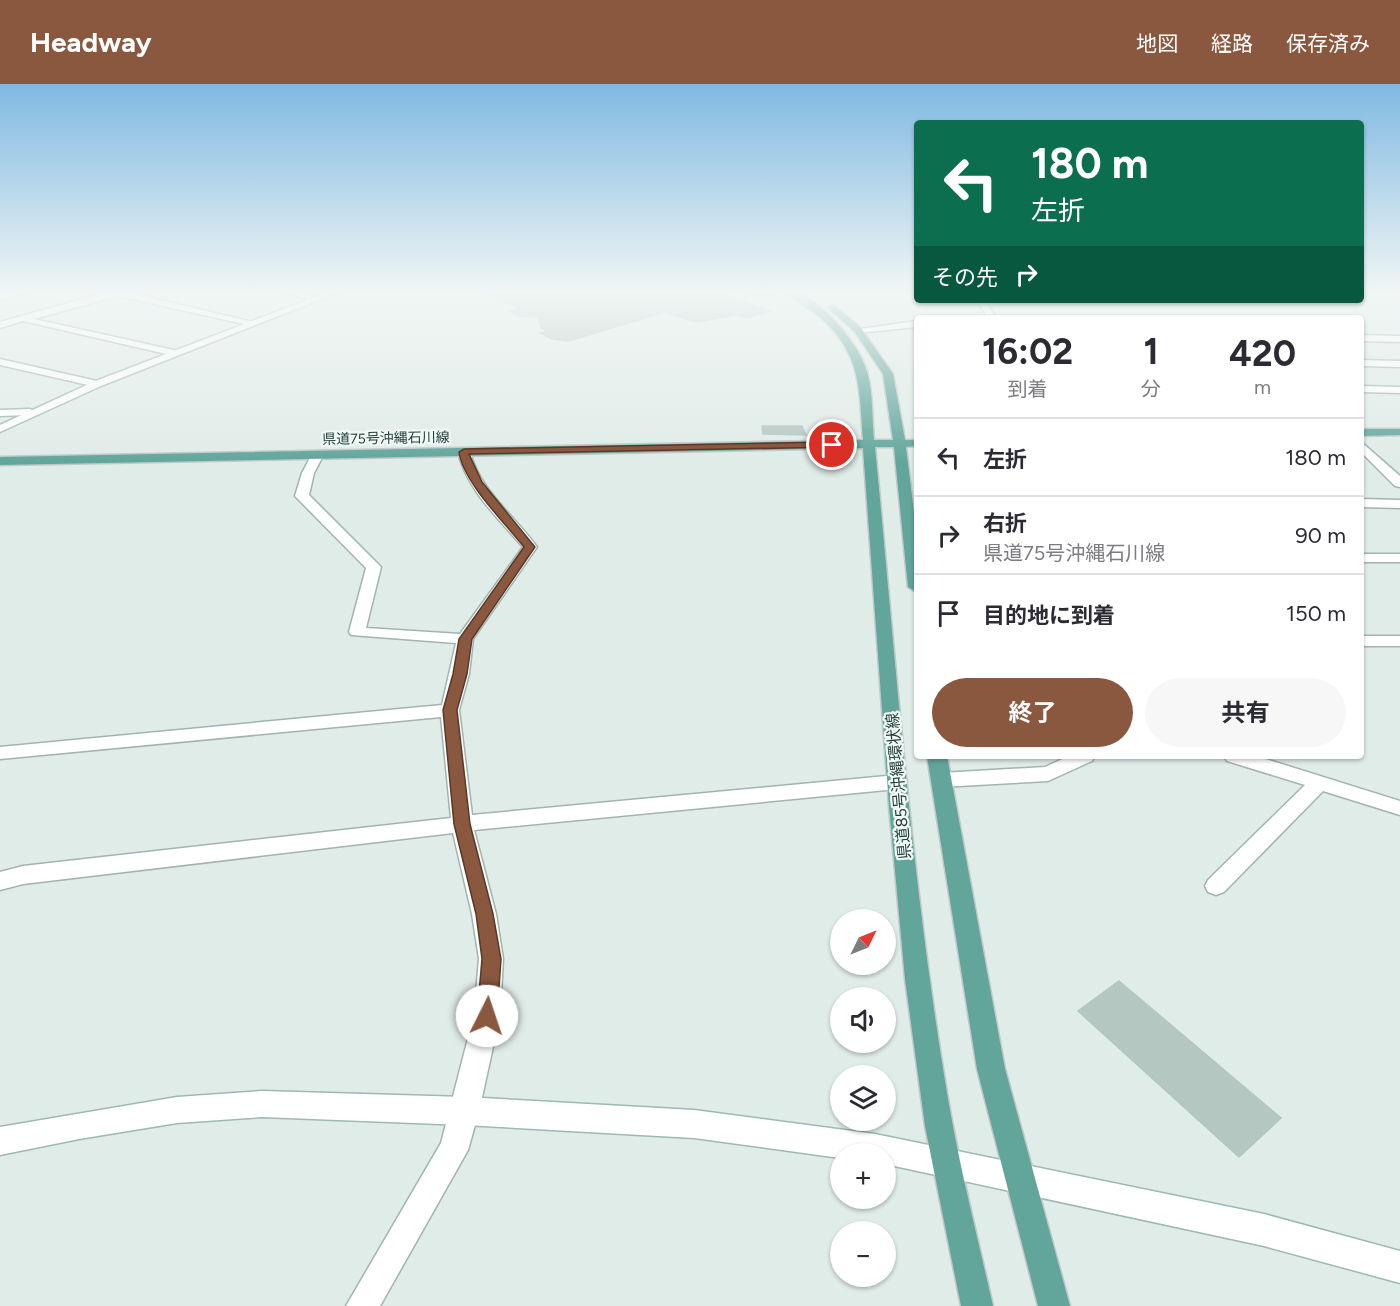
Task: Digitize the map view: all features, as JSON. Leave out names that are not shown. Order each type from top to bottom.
[{"type":"main road","name":"県道85号沖縄環状線","points":[[854,349],[863,374],[897,782],[929,1067],[946,1161],[977,1306]]},
{"type":"main road","points":[[873,349],[888,374],[900,444],[914,569]]},
{"type":"main road","points":[[1364,433],[1400,432]]},
{"type":"main road","name":"県道75号沖縄石川線","points":[[0,461],[914,443]]},
{"type":"main road","points":[[939,768],[991,1069],[1054,1306]]},
{"type":"street","points":[[157,349],[175,353]]},
{"type":"street","points":[[0,429],[30,412],[185,349]]},
{"type":"street","points":[[0,362],[97,384]]},
{"type":"street","points":[[1364,363],[1400,364]]},
{"type":"street","points":[[1364,389],[1400,390]]},
{"type":"street","points":[[0,413],[30,412]]},
{"type":"street","points":[[1364,448],[1400,483]]},
{"type":"street","points":[[362,1306],[453,1150],[465,1111],[487,1016],[491,959],[484,914],[462,824],[450,710],[460,674],[465,639],[530,547],[478,483],[465,460],[464,452]]},
{"type":"street","points":[[318,454],[308,473],[302,496],[374,567],[357,632],[465,639]]},
{"type":"street","points":[[1364,503],[1400,504]]},
{"type":"street","points":[[1364,558],[1400,558]]},
{"type":"street","points":[[1364,641],[1400,641]]},
{"type":"street","points":[[0,753],[450,710]]},
{"type":"street","points":[[939,768],[1048,774],[1079,759]]},
{"type":"street","points":[[1243,759],[1400,808]]},
{"type":"street","points":[[0,881],[35,873],[462,824],[897,782]]},
{"type":"street","points":[[1216,886],[1319,783]]},
{"type":"street","points":[[0,1141],[79,1125],[209,1108],[262,1104],[465,1111],[694,1124],[875,1148],[946,1161],[1253,1227],[1400,1267]]},
{"type":"building","points":[[762,426],[802,426],[806,435],[763,434]]},
{"type":"building","points":[[1119,981],[1281,1118],[1239,1157],[1078,1011]]},
{"type":"route","points":[[487,1016],[491,959],[484,914],[462,824],[450,710],[460,674],[465,639],[530,547],[478,483],[465,460],[464,452],[832,445]]}]
